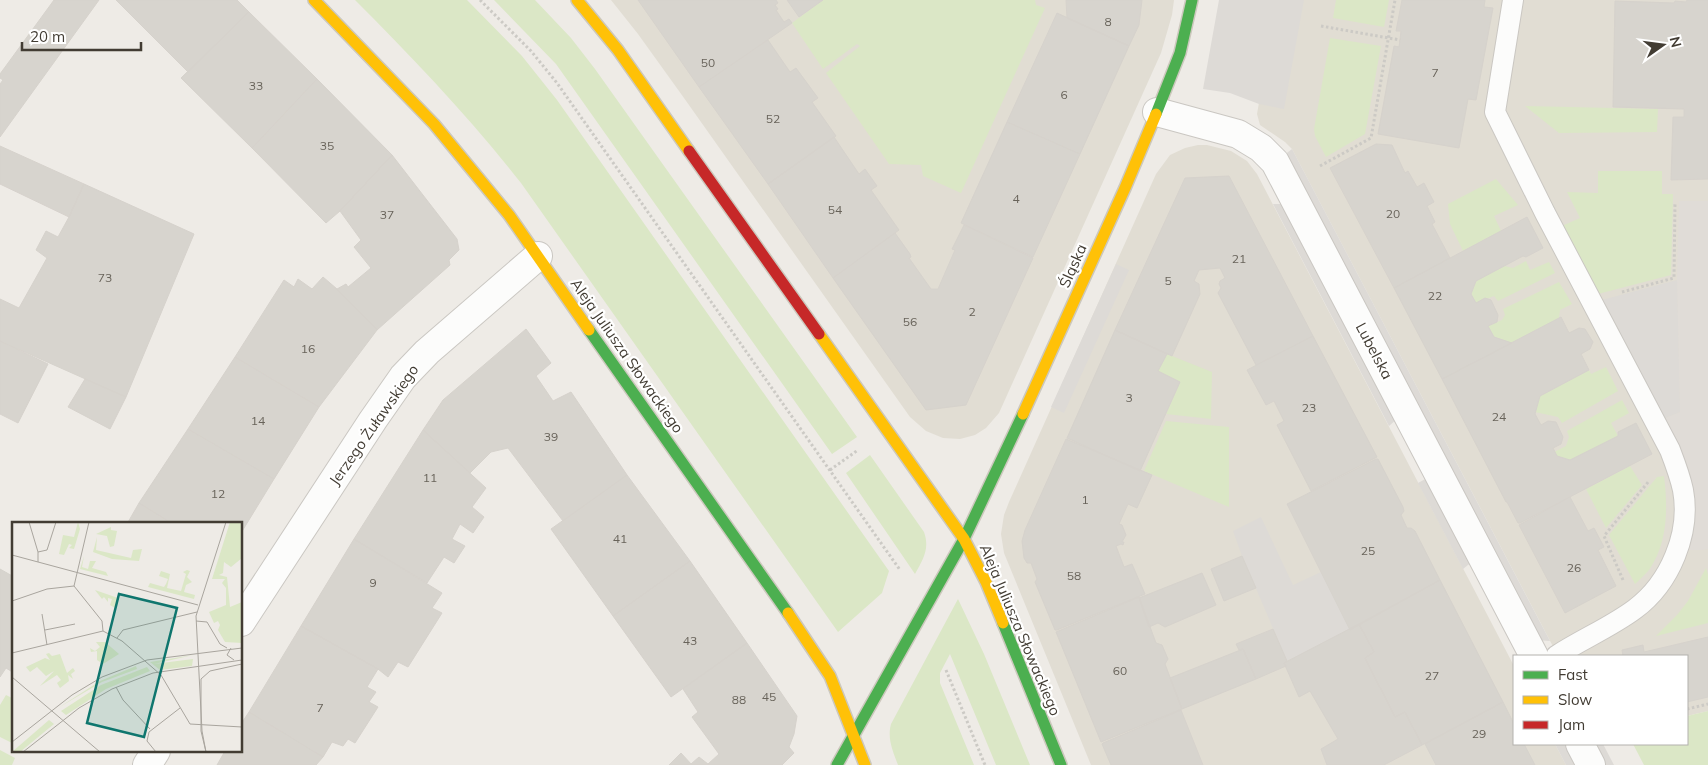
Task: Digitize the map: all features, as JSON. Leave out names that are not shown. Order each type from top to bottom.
[{"type":"main road","name":"Aleja Juliusza Słowackiego","points":[[314,0],[434,124],[509,215],[819,658],[830,676],[865,765]]},
{"type":"main road","name":"Aleja Juliusza Słowackiego","points":[[577,0],[618,50],[964,538],[986,582],[1061,765]]},
{"type":"main road","name":"Śląska","points":[[837,765],[964,538],[998,470],[1125,188],[1157,112],[1180,53],[1192,0]]},
{"type":"street","name":"Lubelska","points":[[1157,112],[1238,134],[1261,148],[1275,162],[1533,655]]},
{"type":"street","name":"Jerzego Żuławskiego","points":[[242,620],[373,420],[403,378],[427,352],[538,256]]},
{"type":"street","points":[[1581,745],[1591,765]]},
{"type":"street","points":[[147,765],[155,752]]},
{"type":"lane","points":[[1513,0],[1495,112],[1670,450],[1683,491],[1684,520],[1682,536],[1676,553],[1659,585],[1648,598],[1620,618],[1558,655]]},
{"type":"path","points":[[480,0],[530,51],[557,83],[900,570]]},
{"type":"path","points":[[1320,166],[1371,138],[1395,0]]},
{"type":"path","points":[[1321,26],[1400,40]]},
{"type":"path","points":[[1591,300],[1674,278],[1675,202]]},
{"type":"path","points":[[830,470],[863,446]]},
{"type":"path","points":[[1624,580],[1604,536],[1651,479]]},
{"type":"path","points":[[946,670],[985,765]]},
{"type":"path","points":[[1688,709],[1708,704]]},
{"type":"shaded area","points":[[611,0],[1174,0],[1172,15],[1161,53],[999,413],[986,428],[975,435],[960,439],[943,438],[926,431],[910,417],[684,98]]},
{"type":"shaded area","points":[[1219,0],[1304,0],[1284,109],[1259,104],[1230,93],[1203,89]]},
{"type":"shaded area","points":[[1277,0],[1708,0],[1708,711],[1688,716],[1688,655],[1557,655],[1292,149],[1260,125],[1257,114]]},
{"type":"shaded area","points":[[1207,145],[1231,151],[1247,161],[1257,174],[1513,664],[1513,745],[1556,745],[1566,765],[1091,765],[1004,553],[1001,534],[1004,515],[1009,502],[1156,174],[1170,155],[1185,148]]},
{"type":"shaded area","points":[[1292,149],[1550,641],[1535,640],[1283,156]]},
{"type":"shaded area","points":[[1679,201],[1708,201],[1708,549],[1702,550],[1687,550],[1691,485],[1680,448],[1665,418],[1680,412],[1677,280]]},
{"type":"shaded area","points":[[1273,204],[1286,204],[1398,418],[1389,426]]},
{"type":"shaded area","points":[[1116,264],[1129,270],[1064,413],[1051,407]]},
{"type":"shaded area","points":[[1677,280],[1680,412],[1665,418],[1602,300]]},
{"type":"shaded area","points":[[1429,477],[1473,561],[1463,569],[1418,483]]},
{"type":"shaded area","points":[[1261,517],[1293,585],[1321,572],[1350,630],[1287,661],[1233,531]]},
{"type":"shaded area","points":[[1556,745],[1570,745],[1580,765],[1566,765]]},
{"type":"shaded area","points":[[1591,745],[1604,745],[1614,765],[1601,765]]},
{"type":"green space","points":[[355,0],[467,0],[522,56],[557,100],[889,571],[882,593],[838,632],[521,183],[441,89]]},
{"type":"green space","points":[[494,0],[535,0],[571,38],[857,437],[832,454],[556,64]]},
{"type":"green space","points":[[823,0],[1035,0],[1036,5],[1045,8],[961,193],[923,176],[921,165],[889,164],[826,73],[860,46],[857,44],[823,69],[792,23]]},
{"type":"green space","points":[[1336,0],[1389,0],[1384,27],[1333,18]]},
{"type":"green space","points":[[1330,38],[1381,46],[1365,134],[1326,157],[1315,136],[1314,129]]},
{"type":"green space","points":[[1525,106],[1658,109],[1657,132],[1559,133]]},
{"type":"green space","points":[[1598,171],[1662,171],[1662,194],[1673,194],[1671,275],[1598,294],[1562,226],[1580,218],[1567,192],[1598,193]]},
{"type":"green space","points":[[1496,179],[1518,205],[1494,216],[1501,231],[1463,251],[1450,224],[1448,204]]},
{"type":"green space","points":[[1526,261],[1530,270],[1549,262],[1555,273],[1498,301],[1494,296],[1476,303],[1471,294],[1476,281],[1504,266],[1513,268]]},
{"type":"green space","points":[[1559,282],[1572,304],[1560,310],[1559,318],[1512,343],[1494,337],[1488,326],[1502,320],[1505,315],[1503,309]]},
{"type":"green space","points":[[1167,354],[1212,372],[1211,419],[1166,414],[1180,382],[1158,371]]},
{"type":"green space","points":[[1606,367],[1618,391],[1562,423],[1558,417],[1535,412],[1540,396],[1589,370],[1591,374]]},
{"type":"green space","points":[[1622,400],[1629,413],[1611,423],[1618,436],[1570,460],[1557,456],[1554,452],[1566,446],[1569,437],[1567,431]]},
{"type":"green space","points":[[1166,421],[1229,427],[1229,507],[1144,471]]},
{"type":"green space","points":[[870,455],[924,532],[926,549],[915,574],[846,473]]},
{"type":"green space","points":[[1630,466],[1642,485],[1606,528],[1586,489]]},
{"type":"green space","points":[[1664,476],[1666,512],[1663,537],[1660,548],[1649,570],[1635,584],[1609,535],[1657,477]]},
{"type":"green space","points":[[1706,568],[1708,574],[1708,623],[1656,636],[1688,601]]},
{"type":"green space","points":[[958,599],[984,654],[1030,765],[996,765],[950,654],[940,673],[940,683],[974,765],[898,765],[890,740],[891,724]]},
{"type":"green space","points":[[6,695],[12,698],[12,743],[0,737],[0,705]]},
{"type":"green space","points":[[1708,711],[1708,765],[1644,765],[1634,745],[1688,745],[1688,716]]},
{"type":"green space","points":[[0,750],[15,758],[12,765],[0,765]]},
{"type":"building","points":[[54,0],[99,0],[0,137],[0,84],[3,80],[0,78],[0,74]]},
{"type":"building","points":[[116,0],[237,0],[249,12],[188,72]]},
{"type":"building","points":[[638,0],[776,0],[778,3],[775,5],[778,9],[776,10],[784,22],[789,19],[792,23],[699,87]]},
{"type":"building","points":[[787,0],[823,0],[799,17]]},
{"type":"building","points":[[1066,0],[1142,0],[1139,25],[1129,46],[1067,18]]},
{"type":"building","points":[[1402,0],[1485,0],[1484,7],[1493,8],[1476,100],[1468,99],[1459,148],[1378,134],[1394,46],[1399,47],[1401,31],[1396,31]]},
{"type":"building","points":[[1687,0],[1708,0],[1708,179],[1671,180],[1673,117],[1684,117],[1684,109],[1613,107],[1615,1],[1674,3],[1675,1],[1686,2]]},
{"type":"building","points":[[249,12],[317,79],[252,148],[181,78]]},
{"type":"building","points":[[1057,13],[1129,46],[1080,154],[1007,122]]},
{"type":"building","points":[[768,40],[790,72],[796,68],[818,98],[812,102],[836,136],[768,184],[699,87]]},
{"type":"building","points":[[317,79],[392,155],[340,211],[326,223],[252,148]]},
{"type":"building","points":[[1007,122],[1080,154],[1033,257],[961,223]]},
{"type":"building","points":[[834,137],[859,174],[865,169],[877,186],[871,190],[899,230],[833,278],[768,184]]},
{"type":"building","points":[[1376,144],[1392,145],[1405,173],[1408,171],[1417,187],[1424,183],[1434,202],[1427,206],[1435,222],[1432,224],[1450,258],[1394,288],[1330,168]]},
{"type":"building","points":[[0,146],[84,184],[69,217],[0,184]]},
{"type":"building","points":[[392,155],[457,239],[459,250],[449,260],[450,265],[377,330],[337,289],[346,284],[348,287],[371,268],[354,247],[361,240],[340,211]]},
{"type":"building","points":[[1229,176],[1313,336],[1256,365],[1218,293],[1221,288],[1220,281],[1225,278],[1220,268],[1199,270],[1194,281],[1199,284],[1200,294],[1172,356],[1115,330],[1185,178]]},
{"type":"building","points":[[84,184],[194,234],[126,397],[0,341],[0,299],[19,308],[47,258],[36,250],[46,231],[58,237]]},
{"type":"building","points":[[1527,217],[1543,248],[1526,257],[1523,256],[1476,281],[1471,294],[1476,303],[1485,298],[1491,300],[1498,315],[1497,322],[1488,326],[1494,337],[1512,343],[1442,379],[1394,288]]},
{"type":"building","points":[[964,225],[1033,258],[966,405],[926,410],[833,278],[895,233],[910,254],[911,257],[909,258],[931,289],[938,289],[955,250],[952,249]]},
{"type":"building","points":[[323,277],[377,330],[319,407],[235,357],[284,280],[294,287],[298,279],[312,289]]},
{"type":"building","points":[[1561,317],[1569,333],[1579,328],[1585,329],[1593,342],[1590,349],[1581,354],[1589,370],[1540,396],[1535,414],[1541,425],[1548,421],[1556,422],[1563,437],[1561,444],[1553,448],[1557,456],[1570,460],[1618,436],[1618,432],[1636,423],[1652,454],[1518,523],[1442,379]]},
{"type":"building","points":[[526,329],[551,363],[536,376],[553,401],[571,392],[627,475],[563,521],[508,448],[491,452],[470,473],[423,430],[443,400]]},
{"type":"building","points":[[1115,330],[1167,354],[1158,371],[1180,382],[1140,471],[1067,438]]},
{"type":"building","points":[[1313,336],[1377,457],[1311,491],[1277,425],[1284,421],[1274,401],[1266,405],[1247,370]]},
{"type":"building","points":[[0,341],[48,364],[18,423],[0,414]]},
{"type":"building","points":[[235,357],[319,407],[274,479],[188,429]]},
{"type":"building","points":[[85,379],[126,397],[110,429],[68,407]]},
{"type":"building","points":[[188,429],[274,479],[242,531],[242,522],[170,522],[139,503]]},
{"type":"building","points":[[423,430],[486,488],[472,507],[484,517],[473,533],[460,524],[452,539],[465,546],[454,563],[444,557],[427,583],[354,539]]},
{"type":"building","points":[[1066,439],[1152,475],[1137,508],[1128,504],[1119,524],[1122,525],[1126,535],[1122,542],[1124,542],[1123,545],[1116,546],[1124,567],[1132,564],[1145,594],[1055,630],[1035,582],[1037,579],[1031,563],[1027,563],[1024,558],[1022,541],[1025,530]]},
{"type":"building","points":[[1378,459],[1403,507],[1404,511],[1401,515],[1407,528],[1415,531],[1440,580],[1350,630],[1287,504]]},
{"type":"building","points":[[627,475],[690,561],[613,616],[551,529]]},
{"type":"building","points":[[1570,497],[1588,531],[1594,528],[1604,547],[1598,550],[1616,586],[1565,613],[1519,525]]},
{"type":"building","points":[[139,503],[170,522],[128,522]]},
{"type":"building","points":[[354,539],[442,593],[432,608],[442,613],[408,667],[398,662],[388,677],[378,669],[301,626]]},
{"type":"building","points":[[1242,556],[1256,588],[1224,601],[1211,569]]},
{"type":"building","points":[[690,561],[747,643],[671,697],[613,616]]},
{"type":"building","points":[[0,569],[12,576],[12,672],[6,668],[0,677]]},
{"type":"building","points":[[1202,573],[1216,605],[1165,627],[1158,623],[1149,627],[1139,598]]},
{"type":"building","points":[[1440,580],[1503,702],[1422,745],[1405,712],[1395,717],[1365,658],[1374,652],[1359,624]]},
{"type":"building","points":[[1139,597],[1156,643],[1162,645],[1168,659],[1165,664],[1182,709],[1101,742],[1056,632]]},
{"type":"building","points":[[1359,624],[1374,652],[1365,658],[1395,717],[1405,712],[1422,745],[1384,765],[1327,765],[1321,749],[1338,739],[1310,691],[1299,697],[1284,663]]},
{"type":"building","points":[[301,626],[378,669],[367,687],[376,692],[369,702],[378,707],[355,743],[348,739],[343,746],[332,742],[323,757],[249,712]]},
{"type":"building","points":[[1273,629],[1287,661],[1284,663],[1286,666],[1256,679],[1243,649],[1239,650],[1236,644]]},
{"type":"building","points":[[1708,637],[1708,697],[1688,702],[1688,655],[1623,655],[1622,650],[1643,645],[1644,652]]},
{"type":"building","points":[[747,643],[797,716],[794,734],[789,747],[794,753],[782,765],[692,765],[699,757],[708,764],[719,754],[692,717],[698,712],[683,689]]},
{"type":"building","points":[[1243,649],[1256,679],[1182,709],[1170,678]]},
{"type":"building","points":[[1503,702],[1513,722],[1513,745],[1525,745],[1535,765],[1436,765],[1425,744]]},
{"type":"building","points":[[1181,710],[1203,765],[1111,765],[1103,743]]},
{"type":"building","points":[[249,712],[323,757],[316,765],[217,765],[224,752],[242,752],[242,722]]},
{"type":"building","points":[[681,753],[692,765],[669,765]]},
{"type":"traffic: fast","points":[[1156,114],[1180,53],[1192,0]]},
{"type":"traffic: fast","points":[[589,330],[788,613]]},
{"type":"traffic: fast","points":[[837,765],[964,539],[1023,414]]},
{"type":"traffic: fast","points":[[1003,623],[1061,765]]},
{"type":"traffic: slow","points":[[314,0],[434,124],[509,215],[589,330]]},
{"type":"traffic: slow","points":[[577,0],[618,50],[689,151]]},
{"type":"traffic: slow","points":[[1023,414],[1125,188],[1156,114]]},
{"type":"traffic: slow","points":[[819,334],[964,539],[986,582],[1003,623]]},
{"type":"traffic: slow","points":[[788,613],[830,676],[865,765]]},
{"type":"traffic: jam","points":[[689,151],[819,334]]}]
